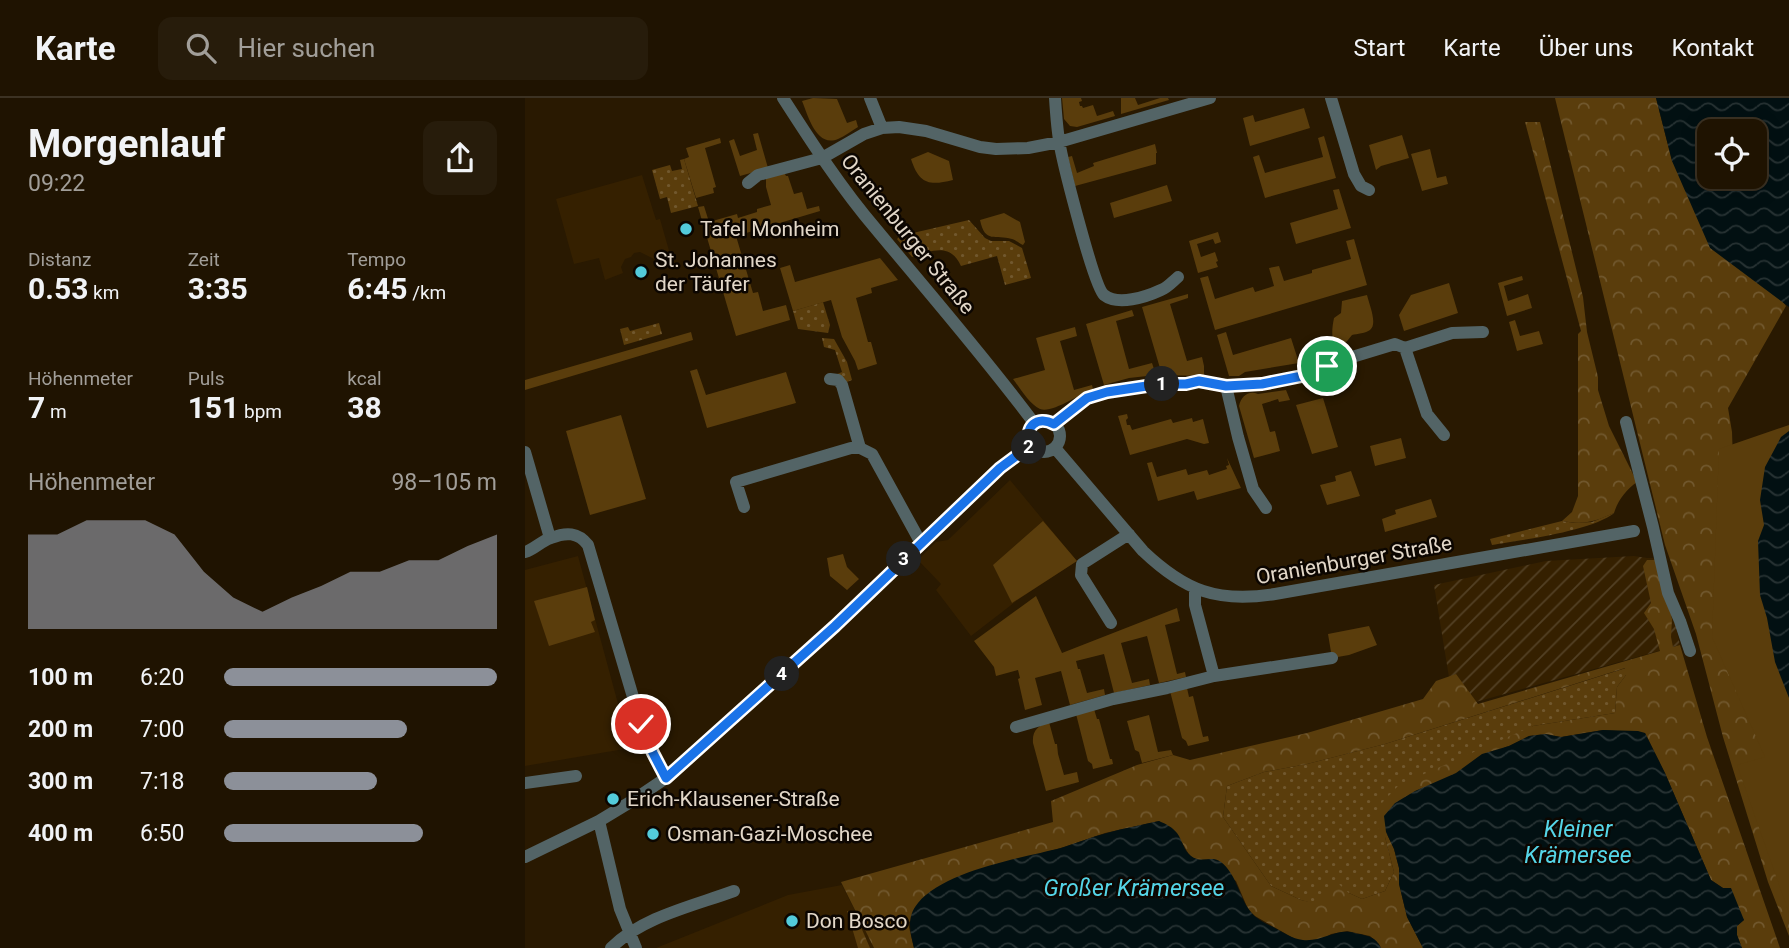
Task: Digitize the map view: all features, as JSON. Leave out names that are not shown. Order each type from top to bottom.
[{"type":"street","name":"Oranienburger Straße","points":[[783,98],[821,158],[876,230],[969,340],[1034,423]]},
{"type":"street","points":[[870,98],[882,128]]},
{"type":"street","points":[[1055,98],[1059,142],[1093,272],[1103,294],[1116,301],[1126,301],[1162,290],[1178,277]]},
{"type":"street","points":[[748,183],[758,176],[821,158],[864,134],[882,128],[899,127],[926,131],[996,149],[1028,148],[1059,142],[1210,98]]},
{"type":"street","points":[[1331,98],[1354,174],[1361,186],[1369,190]]},
{"type":"street","points":[[1054,424],[1087,398],[1107,392],[1199,381],[1226,386],[1262,384],[1302,376],[1339,360],[1395,344],[1405,348],[1452,332],[1483,332]]},
{"type":"street","points":[[1405,348],[1427,414],[1444,435]]},
{"type":"street","points":[[830,379],[838,380],[842,385],[860,448]]},
{"type":"street","points":[[1226,386],[1253,489],[1266,508]]},
{"type":"street","points":[[1042,420],[1054,424],[1060,436],[1055,448],[1045,452],[1031,445],[1028,434],[1034,423],[1042,420]]},
{"type":"street","points":[[1626,422],[1668,593],[1690,651]]},
{"type":"street","points":[[525,857],[599,821],[666,778],[835,626],[1000,468],[1031,445]]},
{"type":"street","points":[[744,507],[736,482],[851,448],[860,448],[872,454],[921,543]]},
{"type":"street","name":"Oranienburger Straße","points":[[1055,448],[1159,566],[1174,578],[1195,588],[1231,597],[1261,597],[1634,531]]},
{"type":"street","points":[[525,452],[550,538]]},
{"type":"street","points":[[525,552],[550,538],[571,534],[581,536],[588,545],[641,724],[666,778]]},
{"type":"street","points":[[1111,623],[1081,575],[1082,564],[1129,534]]},
{"type":"street","points":[[1195,588],[1195,605],[1214,676]]},
{"type":"street","points":[[1016,727],[1113,699],[1214,676],[1332,658]]},
{"type":"street","points":[[525,783],[576,776]]},
{"type":"street","points":[[599,821],[620,909],[636,948]]},
{"type":"street","points":[[611,948],[630,932],[652,921],[734,891]]},
{"type":"shaded area","points":[[642,175],[656,220],[660,219],[670,254],[656,260],[640,252],[634,253],[625,259],[621,267],[623,273],[605,280],[599,258],[574,264],[556,199]]},
{"type":"shaded area","points":[[1010,480],[1077,561],[1019,599],[971,636],[936,590],[941,584],[918,560],[936,542],[948,540]]},
{"type":"shaded area","points":[[578,556],[630,748],[525,766],[525,570]]},
{"type":"shaded area","points":[[1634,556],[1660,558],[1680,645],[1454,708],[1434,585],[1546,561]]},
{"type":"shaded area","name":"Don Bosco","points":[[842,885],[874,948],[656,948],[788,895]]},
{"type":"green space","points":[[813,98],[837,99],[847,123],[856,120],[858,127],[838,139],[824,139],[814,129],[802,101]]},
{"type":"green space","points":[[1062,98],[1081,98],[1080,106],[1083,108],[1093,105],[1097,116],[1113,111],[1115,116],[1077,127],[1070,126],[1064,119]]},
{"type":"green space","points":[[1121,98],[1135,98],[1138,105],[1160,98],[1169,100],[1121,114]]},
{"type":"green space","points":[[1555,98],[1656,98],[1672,161],[1786,306],[1728,408],[1732,432],[1734,492],[1789,698],[1789,936],[1768,882],[1723,737],[1696,634],[1665,545]]},
{"type":"green space","points":[[1304,108],[1310,128],[1250,146],[1243,118],[1253,115],[1255,122]]},
{"type":"green space","points":[[1525,122],[1540,122],[1583,297],[1598,390],[1609,426],[1637,482],[1623,496],[1614,513],[1589,522],[1562,521],[1572,512],[1578,496],[1578,334],[1581,331]]},
{"type":"green space","points":[[758,133],[768,168],[740,176],[729,141],[734,139],[740,156],[757,150],[753,134]]},
{"type":"green space","points":[[1402,135],[1409,158],[1376,170],[1369,145]]},
{"type":"green space","points":[[1324,136],[1336,178],[1265,198],[1253,157],[1259,155],[1265,173],[1323,157],[1318,138]]},
{"type":"green space","points":[[720,138],[721,143],[705,148],[716,187],[713,188],[714,193],[696,198],[684,159],[689,157],[686,148]]},
{"type":"green space","points":[[1155,144],[1156,164],[1075,186],[1068,157],[1072,156],[1077,173],[1094,166],[1093,163]]},
{"type":"green space","points":[[1430,149],[1437,178],[1446,176],[1448,184],[1422,191],[1411,154]]},
{"type":"green space","points":[[928,152],[949,161],[953,180],[931,183],[921,178],[911,159]]},
{"type":"green space","points":[[684,159],[698,206],[671,213],[667,197],[660,199],[652,170],[670,165],[672,171],[682,169],[680,160]]},
{"type":"green space","points":[[784,172],[794,194],[802,192],[807,209],[819,206],[820,211],[736,236],[753,293],[758,292],[763,311],[786,305],[790,320],[736,336],[698,207],[704,206],[709,222],[737,214],[738,218],[757,212],[757,209],[771,205],[766,177]]},
{"type":"green space","points":[[1167,185],[1172,201],[1114,218],[1110,203]]},
{"type":"green space","points":[[1339,189],[1351,228],[1296,244],[1290,223],[1338,209],[1333,190]]},
{"type":"green space","points":[[1004,213],[1020,222],[1025,242],[1023,245],[1012,239],[991,237],[982,228],[980,220]]},
{"type":"green space","points":[[969,220],[985,238],[991,241],[1009,241],[1022,248],[1031,278],[1005,285],[997,256],[961,266],[957,258],[946,251],[933,251],[912,257],[897,239],[900,236]]},
{"type":"green space","points":[[1218,232],[1221,242],[1215,244],[1213,239],[1197,244],[1201,257],[1215,252],[1218,267],[1198,273],[1189,241]]},
{"type":"green space","points":[[1354,239],[1367,285],[1215,330],[1200,278],[1208,276],[1215,299],[1253,287],[1255,292],[1274,286],[1269,268],[1279,266],[1284,281],[1351,259],[1346,241]]},
{"type":"green space","points":[[880,258],[898,280],[871,288],[872,293],[856,298],[877,364],[858,370],[842,337],[831,300],[793,311],[780,268],[790,265],[795,282]]},
{"type":"green space","points":[[1522,276],[1523,280],[1504,286],[1508,301],[1528,294],[1532,308],[1507,316],[1498,283]]},
{"type":"green space","points":[[1449,283],[1458,313],[1404,331],[1399,315],[1411,295]]},
{"type":"green space","points":[[1188,294],[1188,298],[1170,304],[1187,361],[1202,357],[1204,376],[1162,375],[1142,307]]},
{"type":"green space","points":[[1367,295],[1373,319],[1372,327],[1335,346],[1332,336],[1333,322],[1341,313],[1342,301]]},
{"type":"green space","points":[[823,302],[830,325],[828,333],[798,329],[793,311]]},
{"type":"green space","points":[[1132,310],[1134,316],[1116,321],[1129,369],[1152,363],[1156,375],[1129,378],[1104,385],[1086,324]]},
{"type":"green space","points":[[1515,320],[1520,336],[1539,331],[1543,344],[1517,351],[1509,322]]},
{"type":"green space","points":[[659,323],[662,334],[624,345],[620,329],[628,327],[630,331]]},
{"type":"green space","points":[[1075,327],[1077,336],[1060,341],[1074,390],[1092,385],[1093,389],[1051,409],[1040,409],[1028,400],[1013,379],[1045,370],[1036,338]]},
{"type":"green space","points":[[691,332],[693,340],[525,390],[525,380]]},
{"type":"green space","points":[[1226,332],[1233,355],[1291,338],[1299,363],[1229,376],[1217,335]]},
{"type":"green space","points":[[822,338],[834,339],[847,362],[852,380],[847,382],[835,375],[842,372],[835,350],[824,347]]},
{"type":"green space","points":[[697,369],[706,395],[786,372],[796,403],[707,428],[690,371]]},
{"type":"green space","points":[[1286,390],[1290,400],[1279,402],[1278,399],[1262,404],[1270,432],[1275,431],[1280,451],[1254,458],[1240,403],[1248,394]]},
{"type":"green space","points":[[1323,398],[1338,447],[1312,454],[1296,405]]},
{"type":"green space","points":[[1127,414],[1127,425],[1130,425],[1132,430],[1171,419],[1173,423],[1192,418],[1193,422],[1203,419],[1209,443],[1187,439],[1130,455],[1118,416]]},
{"type":"green space","points":[[621,415],[646,499],[590,515],[566,431]]},
{"type":"green space","points":[[1789,425],[1789,913],[1737,765],[1765,757],[1712,637],[1719,449]]},
{"type":"green space","points":[[1401,438],[1406,458],[1375,466],[1370,446]]},
{"type":"green space","points":[[1227,458],[1241,488],[1197,500],[1194,491],[1158,501],[1147,463],[1152,462],[1157,477],[1186,469],[1188,475],[1207,470],[1209,475],[1227,469]]},
{"type":"green space","points":[[1351,471],[1360,496],[1327,505],[1320,485],[1336,481],[1335,476]]},
{"type":"green space","points":[[1431,499],[1437,517],[1385,532],[1382,519],[1396,514],[1395,510]]},
{"type":"green space","points":[[1614,513],[1590,525],[1556,534],[1492,545],[1490,539],[1562,521],[1592,522]]},
{"type":"green space","points":[[1043,521],[1077,561],[1012,603],[993,565]]},
{"type":"green space","points":[[843,554],[847,567],[859,579],[847,590],[830,576],[827,558]]},
{"type":"green space","points":[[1647,560],[1656,560],[1672,619],[1673,647],[1680,645],[1707,737],[1780,948],[1742,948],[1737,926],[1744,920],[1723,888],[1711,880],[1645,733],[1603,730],[1561,737],[1545,734],[1529,736],[1509,746],[1482,754],[1456,773],[1395,803],[1386,832],[1399,868],[1399,884],[1407,917],[1423,948],[1381,948],[1370,936],[1347,931],[1331,934],[1321,940],[1295,939],[1255,916],[1248,909],[1236,881],[1206,860],[1193,858],[1179,838],[1159,821],[1105,833],[961,876],[908,923],[914,948],[874,948],[841,882],[1053,822],[1051,801],[1137,765],[1173,755],[1190,760],[1307,733],[1423,699],[1436,681],[1456,674],[1478,704],[1660,651],[1654,629],[1644,613],[1651,603],[1643,566]],"holes":[[[1625,668],[1626,675],[1617,687],[1615,713],[1533,726],[1399,785],[1380,805],[1376,825],[1385,837],[1394,872],[1385,891],[1362,899],[1349,893],[1334,880],[1319,904],[1301,900],[1271,886],[1223,817],[1227,786],[1264,772],[1385,744]]]},
{"type":"green space","points":[[587,587],[595,620],[591,622],[595,632],[549,646],[534,601]]},
{"type":"green space","points":[[1036,596],[1062,653],[1177,608],[1180,621],[1165,625],[1177,674],[1185,672],[1186,677],[1159,683],[1147,636],[1121,643],[1132,683],[1149,679],[1150,685],[1114,693],[1104,654],[1076,661],[1087,693],[1104,689],[1105,695],[1070,705],[1061,671],[1035,678],[1042,705],[1025,710],[1018,670],[996,676],[994,667],[974,641]]},
{"type":"green space","points":[[1369,626],[1377,645],[1332,658],[1328,634]]},
{"type":"green space","points":[[1626,668],[1626,675],[1617,687],[1615,713],[1533,726],[1385,837],[1394,872],[1385,891],[1362,899],[1349,893],[1319,905],[1301,900],[1271,886],[1223,817],[1227,786],[1264,772],[1385,744]]},
{"type":"green space","points":[[1187,688],[1189,697],[1193,696],[1203,737],[1208,736],[1209,741],[1188,746],[1182,738],[1170,691]]},
{"type":"green space","points":[[1094,709],[1113,764],[1093,769],[1088,761],[1076,714]]},
{"type":"green space","points":[[1149,715],[1158,752],[1171,750],[1173,755],[1142,763],[1139,752],[1135,750],[1127,721]]},
{"type":"green space","points":[[1049,722],[1064,775],[1077,772],[1079,782],[1046,791],[1033,739],[1037,729]]},
{"type":"green space","points":[[847,911],[854,911],[870,948],[858,948]]},
{"type":"water","points":[[1656,98],[1789,98],[1789,307],[1710,248],[1672,161]]},
{"type":"water","points":[[1789,431],[1789,698],[1775,662],[1760,595],[1758,541],[1764,525],[1760,500],[1765,467],[1781,437]]},
{"type":"water","name":"Kleiner Krämersee","points":[[1603,730],[1645,733],[1711,880],[1723,888],[1731,888],[1744,920],[1737,926],[1742,948],[1423,948],[1407,917],[1399,884],[1399,868],[1386,832],[1384,816],[1395,803],[1456,773],[1482,754],[1509,746],[1529,736],[1545,734],[1561,737]]},
{"type":"water","name":"Großer Krämersee","points":[[1159,821],[1175,831],[1191,856],[1221,862],[1233,878],[1250,911],[1262,922],[1299,939],[1309,940],[1351,932],[1372,938],[1381,948],[914,948],[910,925],[914,908],[930,892],[946,882],[984,867]]},
{"type":"place","name":"Tafel Monheim","points":[[686,229]]},
{"type":"place","name":"St. Johannes der Täufer","points":[[641,272]]},
{"type":"place","name":"Erich-Klausener-Straße","points":[[613,799]]},
{"type":"place","name":"Osman-Gazi-Moschee","points":[[653,834]]},
{"type":"place","name":"Don Bosco","points":[[792,921]]},
{"type":"route","points":[[641,724],[666,778],[835,626],[1000,468],[1031,445],[1028,434],[1034,423],[1047,420],[1054,424],[1087,398],[1107,392],[1199,381],[1226,386],[1262,384],[1302,376],[1327,366]]}]
